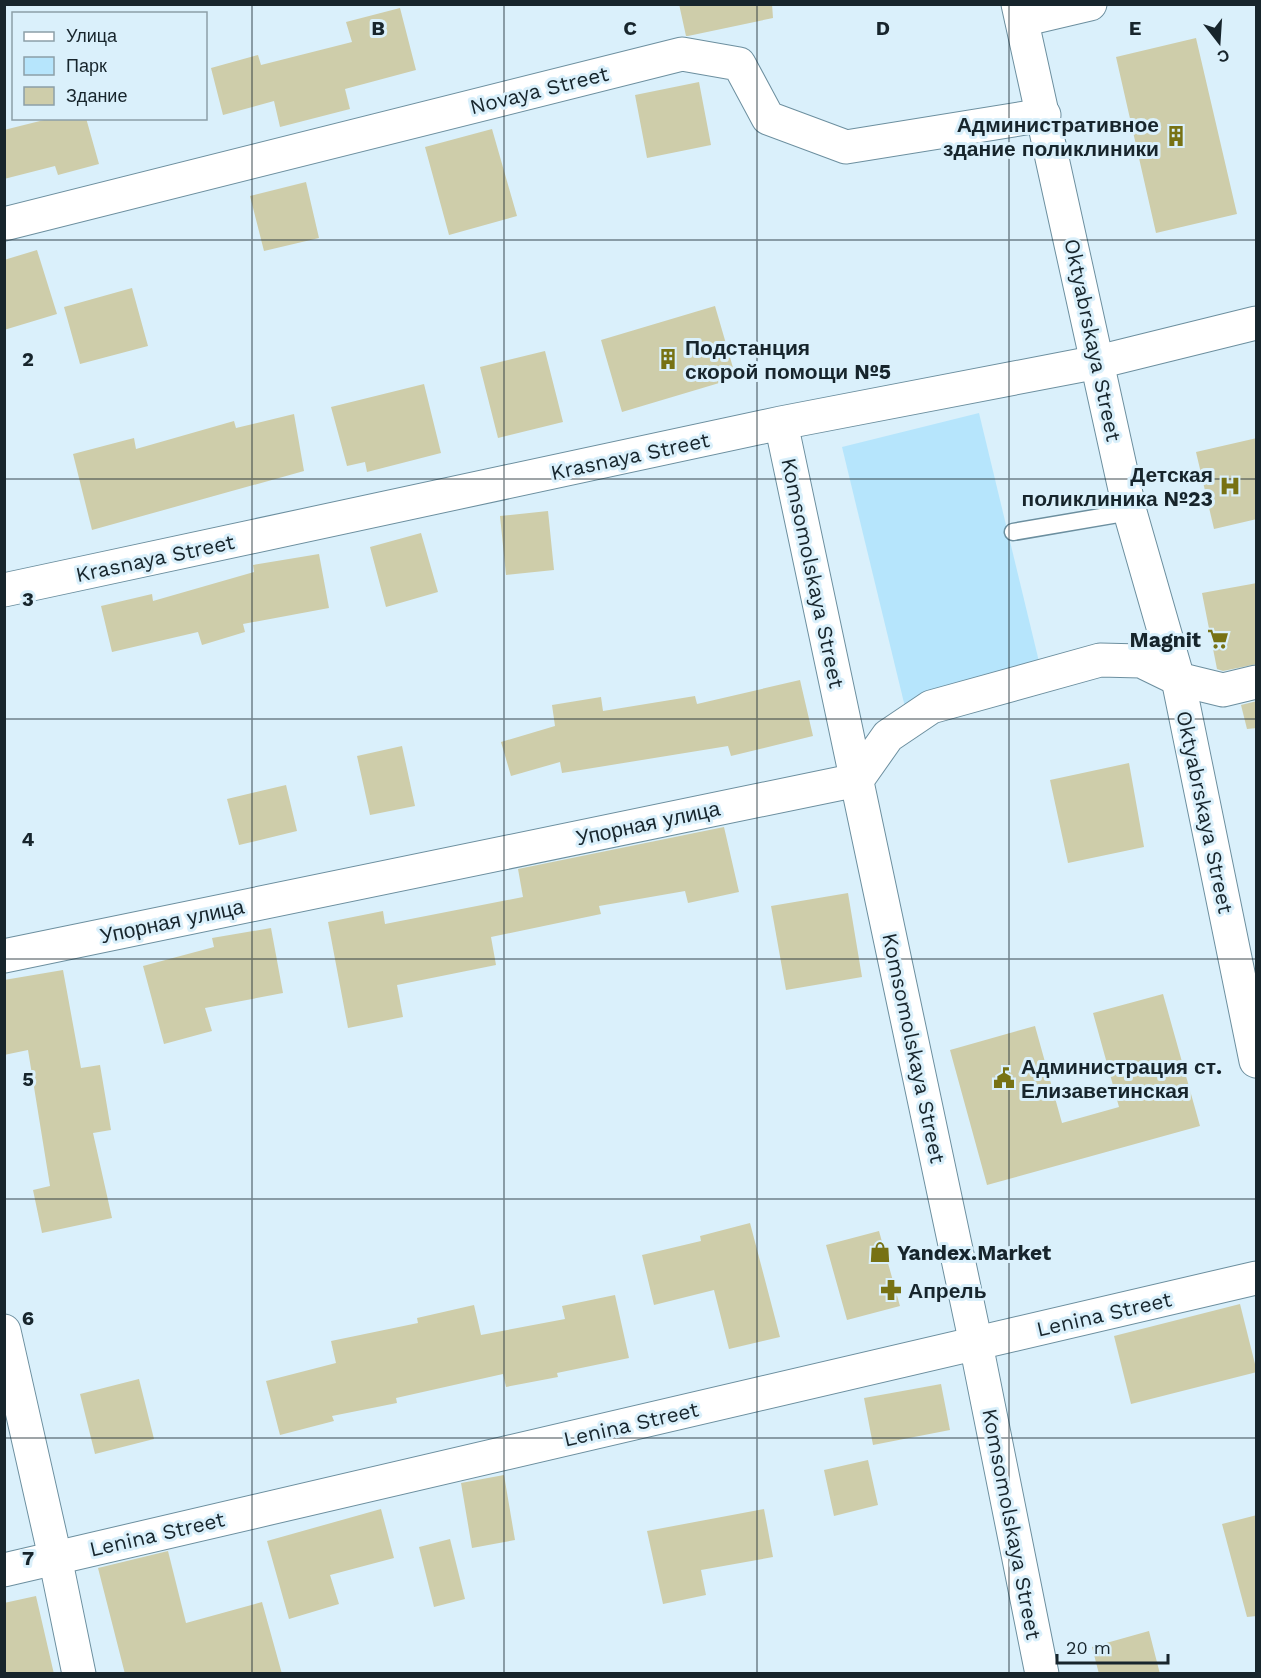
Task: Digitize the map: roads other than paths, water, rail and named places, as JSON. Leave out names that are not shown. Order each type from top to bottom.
[{"type":"street","points":[[1020,12],[1090,4]]},
{"type":"street","name":"Oktyabrskaya Street","points":[[1020,12],[1130,512],[1178,679],[1257,1060]]},
{"type":"street","name":"Novaya Street","points":[[4,224],[682,54],[739,64],[768,118],[846,147],[1044,115]]},
{"type":"street","name":"Krasnaya Street","points":[[4,590],[781,423],[1098,362],[1257,323]]},
{"type":"street","name":"Komsomolskaya Street","points":[[781,423],[976,1344],[1042,1674]]},
{"type":"street","points":[[857,780],[888,736],[931,707],[1100,660],[1141,661],[1178,679],[1223,690],[1257,682]]},
{"type":"street","name":"Упорная улица","points":[[4,956],[857,780]]},
{"type":"street","name":"Lenina Street","points":[[4,1570],[1257,1278]]},
{"type":"street","points":[[4,1331],[79,1674]]},
{"type":"lane","points":[[1013,532],[1130,512]]},
{"type":"place","name":"Административное здание поликлиники","points":[[1176,136]]},
{"type":"place","name":"Подстанция скорой помощи №5","points":[[668,359]]},
{"type":"place","name":"Детская поликлиника №23","points":[[1230,486]]},
{"type":"place","name":"Magnit","points":[[1218,639]]},
{"type":"place","name":"Администрация ст. Елизаветинская","points":[[1004,1078]]},
{"type":"place","name":"Yandex.Market","points":[[880,1252]]},
{"type":"place","name":"Апрель","points":[[891,1290]]}]
